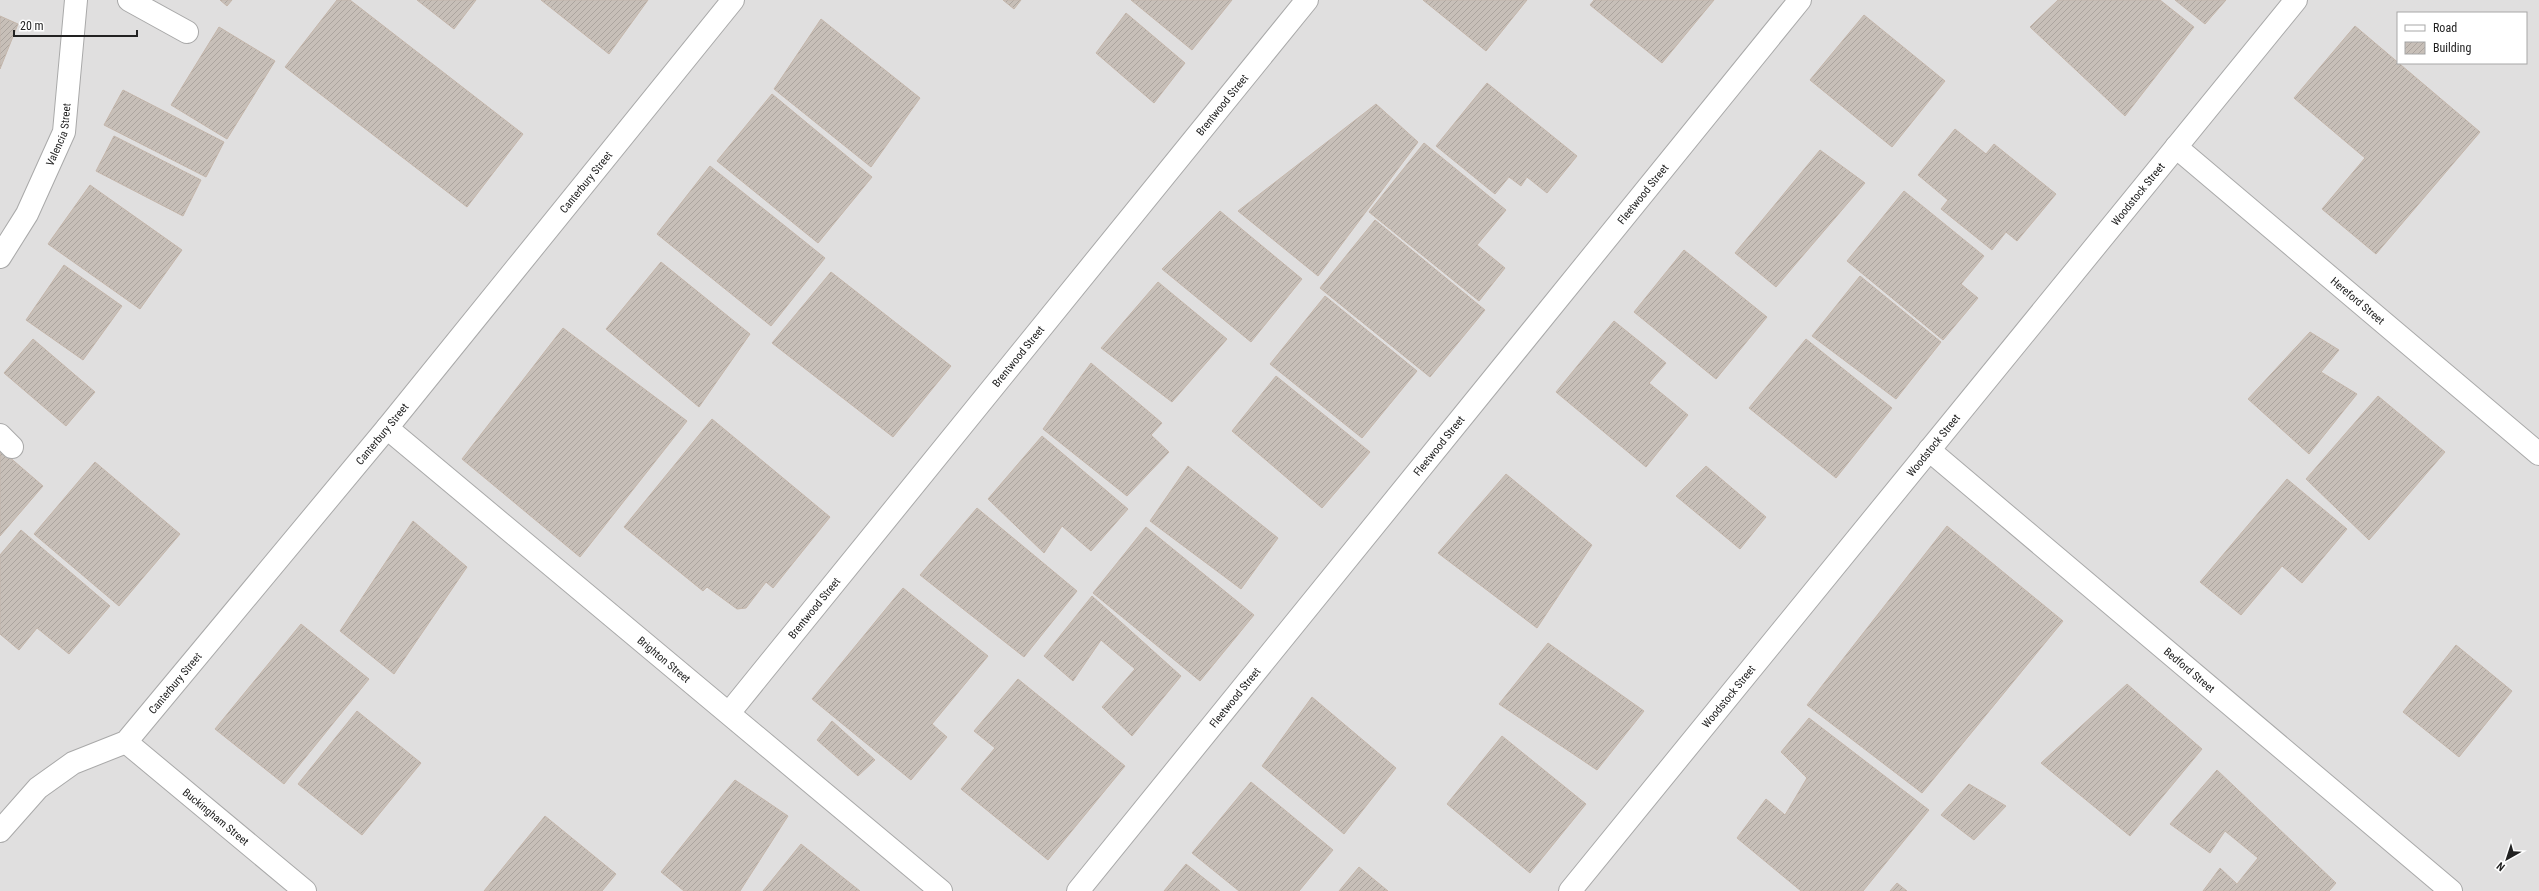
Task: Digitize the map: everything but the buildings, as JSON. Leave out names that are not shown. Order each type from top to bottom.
[{"type":"street","name":"Valencia Street","points":[[0,257],[27,214],[64,132],[76,0]]},
{"type":"street","points":[[129,0],[187,32]]},
{"type":"street","name":"Canterbury Street","points":[[0,831],[38,788],[73,763],[126,742],[386,428],[733,0]]},
{"type":"street","name":"Brentwood Street","points":[[729,713],[1307,0]]},
{"type":"street","name":"Fleetwood Street","points":[[1078,891],[1800,0]]},
{"type":"street","name":"Woodstock Street","points":[[1570,891],[2296,0]]},
{"type":"street","name":"Hereford Street","points":[[2176,147],[2539,454]]},
{"type":"street","name":"Brighton Street","points":[[386,428],[941,891]]},
{"type":"street","name":"Bedford Street","points":[[1929,450],[2451,891]]},
{"type":"street","name":"Buckingham Street","points":[[126,742],[305,891]]},
{"type":"shaded area","points":[[0,0],[2539,0],[2539,891],[0,891]]}]
